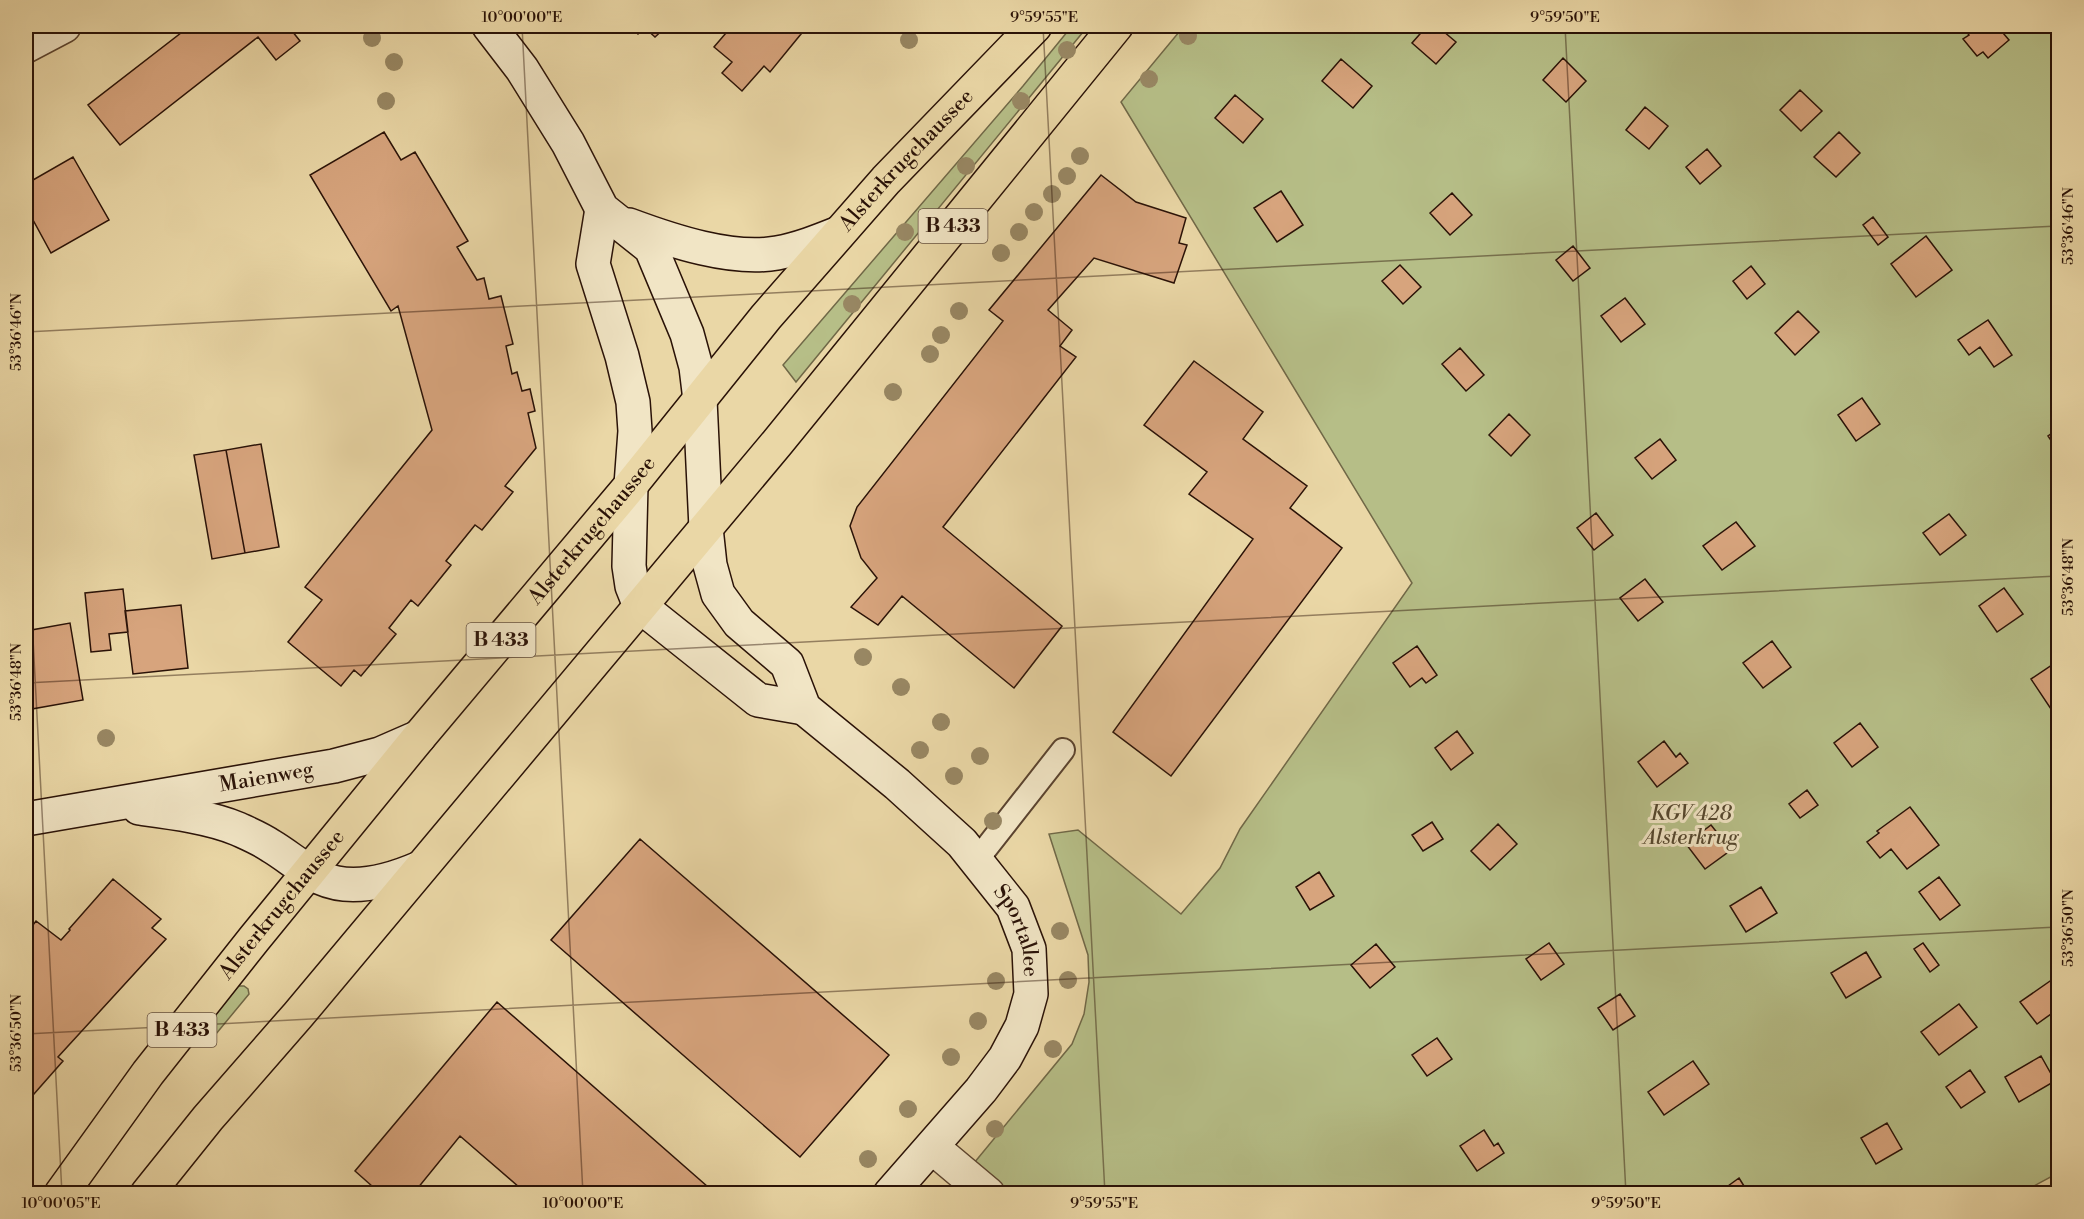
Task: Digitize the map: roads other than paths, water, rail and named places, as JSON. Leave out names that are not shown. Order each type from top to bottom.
[{"type":"main road","name":"Alsterkrugchaussee","points":[[61,1194],[148,1073],[309,872],[419,736],[631,485],[766,317],[931,132],[1035,26]]},
{"type":"main road","name":"B 433","points":[[147,1194],[208,1118],[298,1015],[790,427],[1116,26]]},
{"type":"street","points":[[26,46],[64,26]]},
{"type":"street","points":[[489,26],[522,69],[612,216],[675,241],[746,254],[776,253],[839,233]]},
{"type":"street","points":[[612,216],[593,264],[622,356],[633,402],[635,431],[629,566],[632,586],[640,606]]},
{"type":"street","name":"Sportallee","points":[[612,216],[651,248],[687,334],[696,367],[700,400],[706,528],[710,565],[718,594],[739,622],[787,664],[804,708],[932,814],[962,843],[1013,907],[1029,949],[1031,994],[1022,1026],[1005,1058],[981,1090],[890,1194]]},
{"type":"street","name":"Sportallee","points":[[640,606],[758,700],[804,708]]},
{"type":"street","name":"Maienweg","points":[[26,819],[334,766],[380,754],[419,736]]},
{"type":"street","name":"Maienweg","points":[[110,805],[172,813],[236,828],[270,845],[309,872],[333,883],[357,884],[388,880],[420,868]]},
{"type":"street","points":[[932,1147],[988,1194]]},
{"type":"lane","points":[[976,861],[1063,750]]},
{"type":"park label","name":"KGV 428 Alsterkrug","points":[[1691,826]]}]
